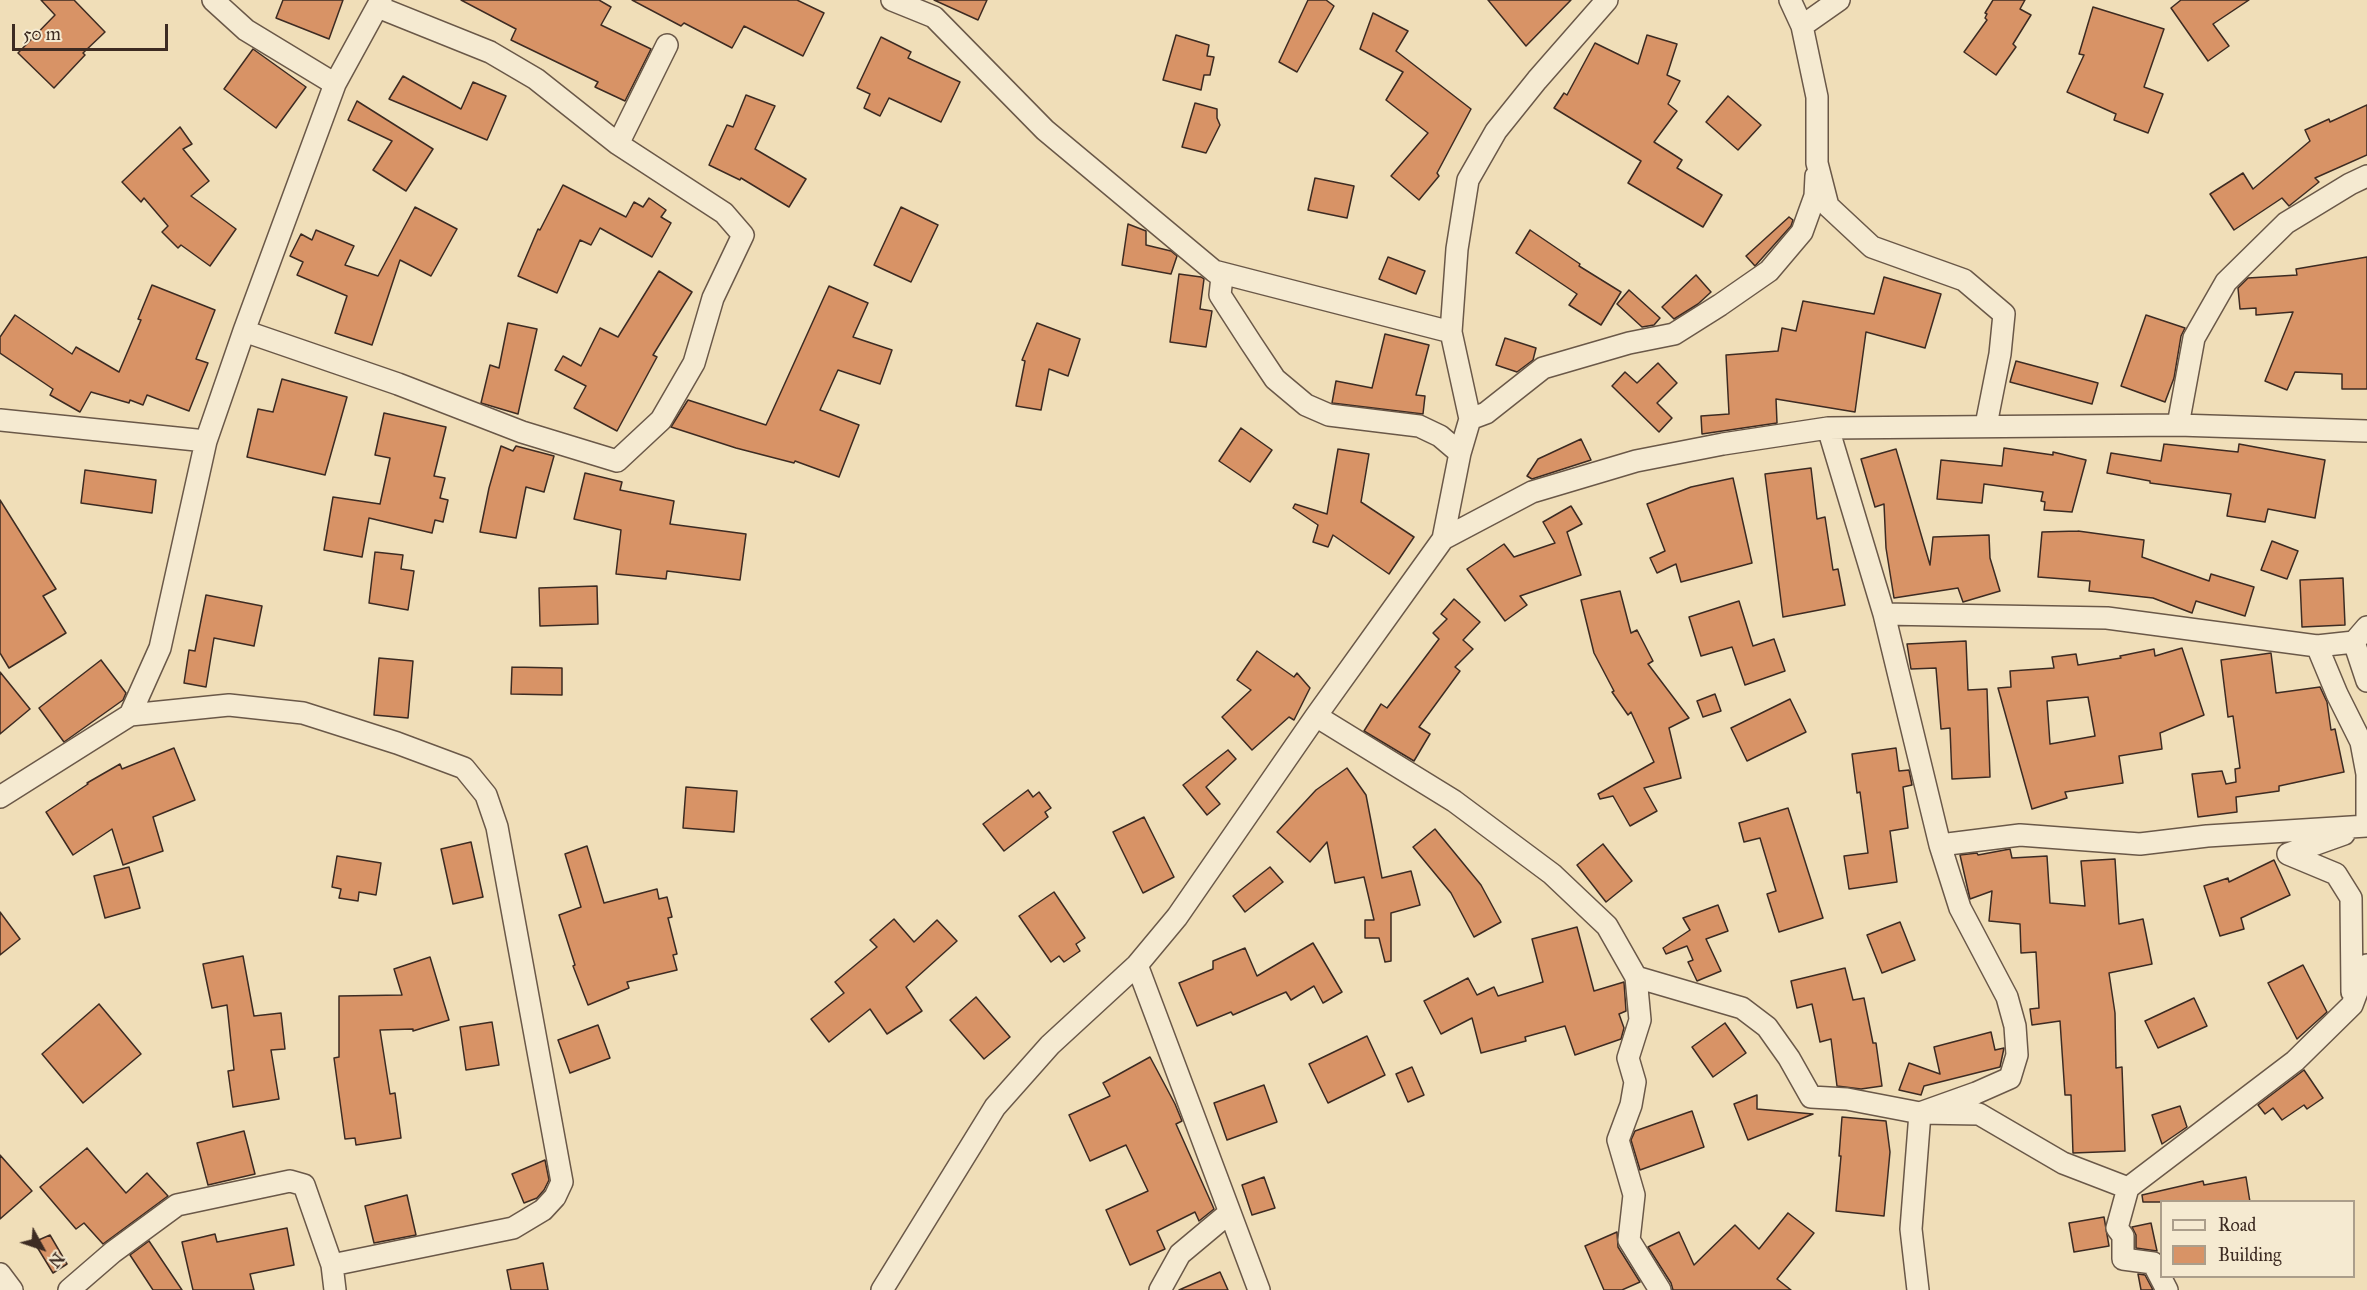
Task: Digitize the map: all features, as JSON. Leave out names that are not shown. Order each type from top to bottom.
[{"type":"street","points":[[213,0],[246,30],[335,84]]},
{"type":"street","points":[[892,0],[934,17],[1045,130],[1222,277],[1220,295],[1257,352],[1275,379],[1306,405],[1329,415],[1419,426],[1440,436],[1460,453]]},
{"type":"street","points":[[882,1290],[994,1107],[1050,1045],[1137,965],[1177,918],[1316,716],[1443,539],[1460,453],[1470,419],[1451,332],[1457,249],[1468,180],[1496,131],[1607,0]]},
{"type":"street","points":[[1470,419],[1486,413],[1543,368],[1629,343],[1674,334],[1769,270],[1802,232],[1815,196],[1817,97],[1802,26],[1790,0]]},
{"type":"street","points":[[1802,26],[1839,0]]},
{"type":"street","points":[[130,715],[160,648],[206,441],[244,332],[335,84],[380,4],[490,52],[536,79],[618,144],[724,213],[743,235],[713,298],[694,363],[661,420],[617,461],[522,432],[398,384],[244,332]]},
{"type":"street","points":[[618,144],[667,45]]},
{"type":"street","points":[[1817,163],[1828,206],[1872,247],[1964,280],[2004,314],[2000,354],[1986,425]]},
{"type":"street","points":[[2178,425],[2194,338],[2226,282],[2286,223],[2367,176]]},
{"type":"street","points":[[1214,271],[1451,332]]},
{"type":"street","points":[[0,420],[206,441]]},
{"type":"street","points":[[1443,539],[1532,492],[1636,461],[1723,444],[1828,428],[2178,425],[2367,431]]},
{"type":"street","points":[[1828,428],[1884,614],[1940,845],[1960,908],[2007,997],[2015,1026],[2017,1055],[2010,1078],[1920,1113]]},
{"type":"street","points":[[1884,614],[2107,618],[2317,646],[2361,634],[2367,681]]},
{"type":"street","points":[[2317,646],[2337,694],[2361,742],[2367,774],[2367,826]]},
{"type":"street","points":[[0,797],[130,715],[229,705],[303,713],[397,743],[464,768],[486,795],[497,827],[562,1182],[555,1197],[543,1210],[513,1228],[332,1265]]},
{"type":"street","points":[[1316,716],[1454,801],[1552,874],[1606,926],[1636,977],[1640,1020],[1629,1058],[1635,1082],[1631,1105],[1618,1140],[1634,1195],[1629,1240],[1660,1290]]},
{"type":"street","points":[[1940,845],[2020,835],[2140,844],[2207,836],[2367,826]]},
{"type":"street","points":[[2352,1005],[2351,898],[2336,874],[2288,854],[2367,826]]},
{"type":"street","points":[[1137,965],[1259,1290]]},
{"type":"street","points":[[2160,1276],[2153,1263],[2123,1259],[2123,1236],[2117,1228],[2128,1188],[2295,1061],[2352,1005],[2367,965]]},
{"type":"street","points":[[1636,977],[1742,1008],[1767,1027],[1789,1058],[1811,1097],[1847,1099],[1920,1113],[1979,1114],[2063,1163],[2128,1188]]},
{"type":"street","points":[[1918,1290],[1911,1228],[1920,1113]]},
{"type":"street","points":[[69,1290],[113,1252],[177,1205],[290,1181],[304,1185],[332,1265],[335,1290]]},
{"type":"street","points":[[1160,1290],[1180,1254],[1229,1213]]},
{"type":"street","points":[[0,1274],[12,1290]]},
{"type":"building","points":[[41,0],[74,0],[105,32],[83,53],[85,55],[54,88],[18,53],[55,15]]},
{"type":"building","points":[[283,0],[343,0],[329,39],[276,18]]},
{"type":"building","points":[[461,0],[599,0],[611,7],[601,25],[651,49],[625,101],[595,87],[598,82],[511,40],[516,29]]},
{"type":"building","points":[[632,0],[797,0],[824,13],[803,56],[744,26],[732,48],[684,23],[681,26]]},
{"type":"building","points":[[934,0],[987,0],[978,20]]},
{"type":"building","points":[[1308,0],[1326,0],[1334,6],[1297,72],[1279,62]]},
{"type":"building","points":[[1488,0],[1571,0],[1526,46]]},
{"type":"building","points":[[1993,0],[2025,0],[2020,9],[2031,15],[2013,44],[2016,47],[1996,75],[1964,52],[1987,20],[1985,13]]},
{"type":"building","points":[[2181,0],[2249,0],[2213,24],[2229,46],[2208,61],[2171,8]]},
{"type":"building","points":[[2093,7],[2164,29],[2144,87],[2163,94],[2148,133],[2114,120],[2116,114],[2067,92],[2084,55],[2079,54]]},
{"type":"building","points":[[1373,13],[1408,31],[1396,51],[1471,109],[1437,173],[1439,176],[1419,200],[1391,176],[1428,133],[1386,100],[1403,72],[1360,49]]},
{"type":"building","points":[[1176,35],[1209,45],[1207,56],[1214,57],[1210,75],[1204,75],[1201,90],[1163,80]]},
{"type":"building","points":[[1647,35],[1677,44],[1667,75],[1680,81],[1668,104],[1677,111],[1654,142],[1682,160],[1677,168],[1722,195],[1703,227],[1628,183],[1641,161],[1554,108],[1564,93],[1567,95],[1595,43],[1638,64]]},
{"type":"building","points":[[881,37],[911,52],[908,58],[960,82],[941,122],[889,98],[880,116],[864,108],[870,94],[857,88]]},
{"type":"building","points":[[253,49],[306,87],[276,128],[224,89]]},
{"type":"building","points":[[403,76],[461,109],[473,82],[506,96],[487,140],[389,99]]},
{"type":"building","points":[[746,95],[775,106],[755,149],[806,179],[789,207],[741,178],[740,180],[709,165],[727,125],[733,127]]},
{"type":"building","points":[[1728,96],[1761,125],[1738,150],[1706,122]]},
{"type":"building","points":[[357,101],[433,149],[406,191],[373,170],[392,141],[348,120]]},
{"type":"building","points":[[1195,103],[1217,109],[1220,125],[1206,153],[1182,147]]},
{"type":"building","points":[[2367,105],[2367,155],[2315,178],[2319,182],[2289,206],[2282,198],[2234,230],[2210,194],[2243,173],[2253,189],[2310,141],[2305,130],[2329,119],[2330,122]]},
{"type":"building","points":[[180,127],[192,144],[183,149],[209,181],[191,196],[236,229],[210,266],[181,245],[178,248],[162,232],[168,226],[144,198],[141,202],[122,182]]},
{"type":"building","points":[[1315,178],[1354,186],[1347,218],[1308,210]]},
{"type":"building","points":[[563,185],[626,217],[634,202],[643,207],[649,198],[666,210],[661,217],[671,223],[652,257],[600,228],[591,245],[580,240],[557,293],[518,276],[538,229],[540,230]]},
{"type":"building","points":[[415,207],[457,229],[431,276],[400,260],[372,345],[335,333],[347,296],[297,275],[303,262],[290,256],[301,234],[312,240],[316,230],[354,246],[345,265],[378,276]]},
{"type":"building","points":[[901,207],[938,225],[911,282],[874,265]]},
{"type":"building","points":[[1789,217],[1793,220],[1791,226],[1755,266],[1746,256]]},
{"type":"building","points":[[1128,224],[1146,231],[1146,245],[1171,251],[1177,256],[1171,274],[1122,265]]},
{"type":"building","points":[[1530,230],[1580,264],[1579,266],[1621,292],[1601,325],[1569,305],[1577,294],[1516,253]]},
{"type":"building","points":[[1388,257],[1425,271],[1416,294],[1379,279]]},
{"type":"building","points":[[2367,257],[2367,389],[2342,389],[2342,374],[2295,372],[2287,390],[2265,381],[2293,312],[2256,315],[2256,308],[2240,309],[2238,288],[2248,278],[2297,275],[2296,269]]},
{"type":"building","points":[[659,271],[692,292],[653,355],[657,357],[617,431],[574,408],[586,386],[555,370],[563,356],[581,366],[600,328],[618,337]]},
{"type":"building","points":[[1179,274],[1204,279],[1200,309],[1212,311],[1206,347],[1170,342]]},
{"type":"building","points":[[1696,275],[1711,292],[1698,304],[1674,319],[1662,307]]},
{"type":"building","points":[[1884,277],[1941,294],[1925,348],[1866,332],[1855,412],[1776,399],[1777,423],[1702,434],[1701,416],[1729,414],[1726,355],[1778,351],[1782,328],[1796,331],[1803,301],[1874,314]]},
{"type":"building","points":[[152,285],[215,310],[196,359],[208,363],[189,411],[147,395],[143,405],[91,392],[80,412],[50,395],[53,389],[0,353],[0,337],[15,315],[72,354],[76,347],[119,372],[141,320],[138,319]]},
{"type":"building","points":[[829,286],[868,303],[853,337],[892,350],[880,384],[838,370],[820,410],[859,425],[839,477],[795,461],[794,463],[736,448],[671,427],[688,400],[766,425]]},
{"type":"building","points":[[1629,290],[1660,318],[1654,325],[1642,327],[1617,304]]},
{"type":"building","points":[[2146,315],[2185,328],[2181,336],[2174,378],[2165,402],[2121,386]]},
{"type":"building","points":[[508,323],[537,329],[518,414],[481,403],[490,365],[499,368]]},
{"type":"building","points":[[1037,323],[1080,339],[1068,376],[1049,369],[1041,410],[1016,406],[1025,361],[1022,360]]},
{"type":"building","points":[[1385,334],[1429,345],[1416,395],[1425,396],[1423,414],[1332,403],[1336,381],[1372,388]]},
{"type":"building","points":[[1505,338],[1536,348],[1533,360],[1517,372],[1496,365]]},
{"type":"building","points":[[2016,361],[2098,383],[2092,404],[2010,382]]},
{"type":"building","points":[[1658,363],[1677,383],[1657,403],[1672,418],[1659,432],[1612,386],[1625,372],[1637,383]]},
{"type":"building","points":[[282,379],[347,397],[325,475],[247,457],[258,409],[273,412]]},
{"type":"building","points":[[384,413],[446,427],[434,476],[445,478],[440,498],[448,500],[443,522],[435,520],[432,533],[369,518],[362,557],[324,550],[333,497],[380,504],[390,458],[375,455]]},
{"type":"building","points":[[1241,428],[1272,450],[1250,482],[1219,461]]},
{"type":"building","points":[[1581,439],[1591,460],[1532,479],[1527,476],[1538,459]]},
{"type":"building","points":[[2164,444],[2238,452],[2239,444],[2325,460],[2315,518],[2268,509],[2265,522],[2227,516],[2231,494],[2150,483],[2150,481],[2107,473],[2111,453],[2161,461]]},
{"type":"building","points":[[501,446],[513,451],[516,446],[554,456],[544,492],[526,487],[516,538],[480,532]]},
{"type":"building","points":[[2004,448],[2053,455],[2053,452],[2086,460],[2072,512],[2044,510],[2045,502],[2041,501],[2043,492],[1984,484],[1982,503],[1937,499],[1941,460],[2002,466]]},
{"type":"building","points":[[1338,449],[1369,454],[1361,502],[1414,537],[1389,574],[1333,535],[1328,547],[1313,542],[1318,525],[1293,508],[1295,504],[1327,514]]},
{"type":"building","points":[[1896,449],[1930,565],[1933,537],[1989,535],[1990,558],[2000,591],[1963,602],[1958,588],[1894,598],[1886,548],[1884,504],[1875,507],[1861,459]]},
{"type":"building","points":[[1811,468],[1817,519],[1825,517],[1833,570],[1838,569],[1845,605],[1783,617],[1765,474]]},
{"type":"building","points":[[85,470],[156,480],[152,513],[81,503]]},
{"type":"building","points":[[585,473],[622,482],[620,490],[674,501],[670,524],[746,534],[740,580],[667,571],[666,579],[616,574],[621,530],[574,519]]},
{"type":"building","points":[[1733,478],[1752,563],[1681,582],[1676,564],[1657,573],[1650,558],[1665,551],[1647,504],[1691,487]]},
{"type":"building","points":[[0,500],[56,589],[43,596],[66,633],[9,668],[0,653]]},
{"type":"building","points":[[1571,506],[1582,524],[1567,532],[1581,575],[1520,596],[1527,605],[1505,621],[1467,569],[1504,544],[1514,557],[1555,543],[1543,522]]},
{"type":"building","points":[[2078,531],[2144,540],[2142,557],[2209,581],[2211,574],[2254,587],[2245,616],[2196,601],[2192,613],[2153,598],[2089,591],[2090,581],[2038,577],[2042,532]]},
{"type":"building","points":[[2272,541],[2298,551],[2287,579],[2261,570]]},
{"type":"building","points":[[375,552],[403,555],[401,569],[414,571],[408,610],[369,603]]},
{"type":"building","points":[[2343,578],[2345,625],[2302,627],[2300,580]]},
{"type":"building","points":[[597,586],[598,624],[540,626],[539,588]]},
{"type":"building","points":[[1620,591],[1631,633],[1637,630],[1653,661],[1648,664],[1689,718],[1669,728],[1681,778],[1644,788],[1657,811],[1630,826],[1613,796],[1600,799],[1598,794],[1654,762],[1631,712],[1628,715],[1612,692],[1614,691],[1594,653],[1581,600]]},
{"type":"building","points":[[206,595],[262,606],[254,646],[214,638],[206,687],[184,683],[189,650],[195,651]]},
{"type":"building","points":[[1454,599],[1480,622],[1463,640],[1473,649],[1455,667],[1460,671],[1419,727],[1430,734],[1414,761],[1364,731],[1381,704],[1387,708],[1439,639],[1433,633],[1447,619],[1441,614]]},
{"type":"building","points":[[1739,601],[1753,646],[1774,639],[1785,671],[1745,685],[1732,647],[1701,656],[1689,617]]},
{"type":"building","points":[[1966,641],[1968,690],[1987,689],[1990,777],[1952,779],[1950,728],[1941,729],[1936,668],[1911,669],[1907,644]]},
{"type":"building","points":[[2182,648],[2204,715],[2160,733],[2162,749],[2119,756],[2123,783],[2065,792],[2067,798],[2032,809],[1998,688],[2011,687],[2010,671],[2054,668],[2052,657],[2076,654],[2078,665],[2121,658],[2120,656],[2154,649],[2155,656]],"holes":[[[2088,697],[2095,736],[2050,744],[2047,701]]]},
{"type":"building","points":[[1257,651],[1294,677],[1297,673],[1310,688],[1294,720],[1289,717],[1252,750],[1222,717],[1251,690],[1237,680]]},
{"type":"building","points":[[2271,653],[2276,693],[2320,687],[2327,702],[2331,730],[2335,729],[2344,772],[2279,786],[2279,791],[2236,797],[2237,812],[2198,817],[2192,774],[2222,771],[2226,784],[2236,782],[2235,769],[2240,768],[2233,716],[2228,717],[2221,660]]},
{"type":"building","points":[[379,658],[413,661],[408,718],[374,715]]},
{"type":"building","points":[[101,660],[126,693],[123,700],[64,742],[39,708]]},
{"type":"building","points":[[512,667],[562,668],[562,695],[511,694]]},
{"type":"building","points":[[0,672],[30,709],[0,734]]},
{"type":"building","points":[[1715,694],[1721,711],[1703,717],[1697,701]]},
{"type":"building","points":[[1790,699],[1806,732],[1747,761],[1731,728]]},
{"type":"building","points":[[174,748],[195,800],[153,817],[163,851],[123,865],[112,829],[73,855],[46,812],[87,783],[120,764],[122,769]]},
{"type":"building","points":[[1896,748],[1899,771],[1909,770],[1912,785],[1903,787],[1908,828],[1890,831],[1897,882],[1849,889],[1844,856],[1868,853],[1860,792],[1857,793],[1852,754]]},
{"type":"building","points":[[1228,750],[1236,759],[1206,787],[1220,804],[1207,815],[1183,785]]},
{"type":"building","points":[[1347,768],[1366,795],[1382,878],[1411,871],[1420,905],[1391,913],[1391,961],[1385,962],[1379,938],[1365,938],[1365,920],[1374,920],[1364,877],[1335,883],[1327,842],[1310,862],[1277,832],[1316,790]]},
{"type":"building","points":[[686,787],[737,791],[734,832],[683,828]]},
{"type":"building","points":[[1028,790],[1033,797],[1039,792],[1051,808],[1045,812],[1048,817],[1004,851],[983,824]]},
{"type":"building","points":[[1788,808],[1823,918],[1779,932],[1767,894],[1776,891],[1760,838],[1744,842],[1739,823]]},
{"type":"building","points":[[1144,817],[1174,877],[1143,893],[1113,832]]},
{"type":"building","points":[[1435,829],[1481,885],[1501,922],[1474,937],[1451,893],[1413,847]]},
{"type":"building","points":[[471,842],[483,897],[453,904],[441,849]]},
{"type":"building","points":[[1603,844],[1632,881],[1606,902],[1577,865]]},
{"type":"building","points":[[587,846],[604,903],[657,889],[659,899],[667,897],[672,917],[668,918],[677,954],[673,955],[677,970],[627,982],[629,988],[588,1005],[573,966],[575,965],[559,915],[581,907],[565,854]]},
{"type":"building","points":[[2010,849],[2012,858],[2047,856],[2050,903],[2085,906],[2081,861],[2115,859],[2119,924],[2143,919],[2152,964],[2109,973],[2115,1013],[2116,1068],[2122,1067],[2125,1151],[2073,1153],[2071,1095],[2065,1095],[2060,1021],[2032,1025],[2030,1009],[2039,1008],[2036,952],[2021,953],[2020,924],[1989,921],[1992,891],[1970,899],[1960,855],[1977,853],[1978,855]]},
{"type":"building","points":[[337,856],[381,863],[376,895],[359,892],[358,901],[339,898],[341,889],[332,887]]},
{"type":"building","points":[[2274,860],[2290,895],[2241,918],[2244,929],[2220,936],[2204,886],[2228,878],[2229,882]]},
{"type":"building","points":[[129,867],[140,908],[105,918],[94,876]]},
{"type":"building","points":[[1270,867],[1283,882],[1245,912],[1233,896]]},
{"type":"building","points":[[1054,892],[1085,938],[1076,944],[1080,951],[1064,962],[1059,956],[1051,962],[1019,916]]},
{"type":"building","points":[[1718,905],[1728,931],[1706,939],[1721,971],[1697,981],[1688,962],[1693,960],[1687,946],[1666,954],[1663,948],[1690,930],[1683,918]]},
{"type":"building","points":[[0,912],[20,939],[0,955]]},
{"type":"building","points":[[894,919],[914,942],[937,920],[957,941],[906,987],[922,1011],[887,1034],[870,1009],[829,1042],[811,1019],[844,993],[835,982],[877,947],[870,940]]},
{"type":"building","points":[[1900,922],[1915,960],[1882,973],[1867,935]]},
{"type":"building","points":[[1577,927],[1594,991],[1624,982],[1626,1011],[1619,1014],[1624,1028],[1621,1039],[1575,1055],[1565,1026],[1525,1037],[1526,1041],[1481,1053],[1472,1018],[1441,1034],[1424,1001],[1468,978],[1477,995],[1494,987],[1498,996],[1543,982],[1532,939]]},
{"type":"building","points":[[1313,943],[1342,992],[1323,1003],[1314,986],[1291,1000],[1286,992],[1233,1015],[1231,1012],[1197,1026],[1179,983],[1213,969],[1213,961],[1245,948],[1257,976]]},
{"type":"building","points":[[243,956],[254,1016],[281,1013],[285,1049],[271,1050],[279,1099],[233,1107],[228,1071],[234,1070],[227,1005],[212,1008],[203,964]]},
{"type":"building","points":[[430,957],[449,1020],[413,1031],[413,1029],[380,1030],[390,1094],[395,1093],[401,1138],[356,1145],[355,1138],[345,1139],[334,1058],[339,1057],[339,996],[402,995],[394,969]]},
{"type":"building","points":[[2303,965],[2327,1012],[2297,1039],[2268,983]]},
{"type":"building","points":[[1845,968],[1853,1000],[1864,998],[1873,1043],[1876,1043],[1882,1086],[1861,1089],[1837,1086],[1831,1039],[1820,1042],[1812,1004],[1797,1008],[1791,981]]},
{"type":"building","points":[[976,997],[1010,1037],[984,1059],[950,1020]]},
{"type":"building","points":[[2194,998],[2207,1026],[2158,1048],[2145,1021]]},
{"type":"building","points":[[99,1004],[141,1054],[83,1103],[42,1054]]},
{"type":"building","points":[[492,1022],[499,1065],[466,1070],[460,1027]]},
{"type":"building","points":[[1725,1023],[1746,1053],[1713,1077],[1692,1047]]},
{"type":"building","points":[[598,1025],[610,1058],[570,1073],[558,1040]]},
{"type":"building","points":[[1991,1032],[1995,1050],[2004,1048],[2000,1067],[1924,1086],[1921,1095],[1899,1090],[1909,1063],[1940,1074],[1934,1047]]},
{"type":"building","points":[[1367,1036],[1385,1075],[1328,1103],[1309,1064]]},
{"type":"building","points":[[1150,1057],[1175,1104],[1182,1121],[1176,1124],[1214,1209],[1199,1221],[1195,1212],[1157,1231],[1165,1249],[1130,1265],[1106,1210],[1148,1191],[1126,1145],[1090,1161],[1069,1115],[1110,1096],[1103,1083]]},
{"type":"building","points":[[1412,1067],[1424,1095],[1408,1102],[1396,1074]]},
{"type":"building","points":[[2304,1070],[2323,1098],[2307,1109],[2304,1105],[2282,1120],[2273,1108],[2265,1114],[2258,1105]]},
{"type":"building","points":[[1264,1085],[1277,1122],[1227,1140],[1214,1103]]},
{"type":"building","points":[[1757,1095],[1757,1109],[1813,1114],[1748,1140],[1734,1104]]},
{"type":"building","points":[[2180,1106],[2187,1127],[2162,1144],[2152,1115]]},
{"type":"building","points":[[1692,1111],[1704,1147],[1640,1170],[1631,1140],[1635,1131]]},
{"type":"building","points":[[1842,1117],[1886,1121],[1890,1152],[1884,1216],[1836,1211]]},
{"type":"building","points":[[244,1131],[255,1174],[208,1185],[197,1143]]},
{"type":"building","points":[[87,1148],[126,1193],[147,1173],[168,1196],[103,1244],[84,1223],[76,1229],[40,1187]]},
{"type":"building","points":[[0,1155],[32,1191],[0,1219]]},
{"type":"building","points":[[545,1160],[549,1180],[537,1198],[524,1203],[512,1174]]},
{"type":"building","points":[[1264,1177],[1275,1208],[1252,1215],[1242,1185]]},
{"type":"building","points":[[2246,1177],[2250,1200],[2143,1202],[2142,1195],[2203,1181],[2204,1185]]},
{"type":"building","points":[[407,1195],[416,1235],[374,1243],[365,1206]]},
{"type":"building","points":[[1788,1213],[1814,1233],[1777,1279],[1791,1290],[1673,1290],[1648,1247],[1679,1232],[1694,1265],[1735,1225],[1759,1249]]},
{"type":"building","points":[[2104,1217],[2109,1246],[2074,1252],[2069,1223]]},
{"type":"building","points":[[2151,1223],[2157,1251],[2136,1248],[2136,1235],[2132,1227]]},
{"type":"building","points":[[287,1228],[294,1265],[250,1274],[254,1290],[193,1290],[182,1242],[215,1234],[217,1242]]},
{"type":"building","points":[[1617,1232],[1618,1247],[1640,1282],[1622,1290],[1604,1290],[1585,1246]]},
{"type":"building","points":[[50,1235],[67,1264],[53,1273],[34,1242]]},
{"type":"building","points":[[149,1241],[182,1290],[153,1290],[130,1255]]},
{"type":"building","points":[[543,1263],[548,1290],[511,1290],[507,1270]]},
{"type":"building","points":[[1220,1272],[1228,1290],[1179,1290]]},
{"type":"building","points":[[2138,1274],[2145,1275],[2153,1290],[2141,1290]]}]
